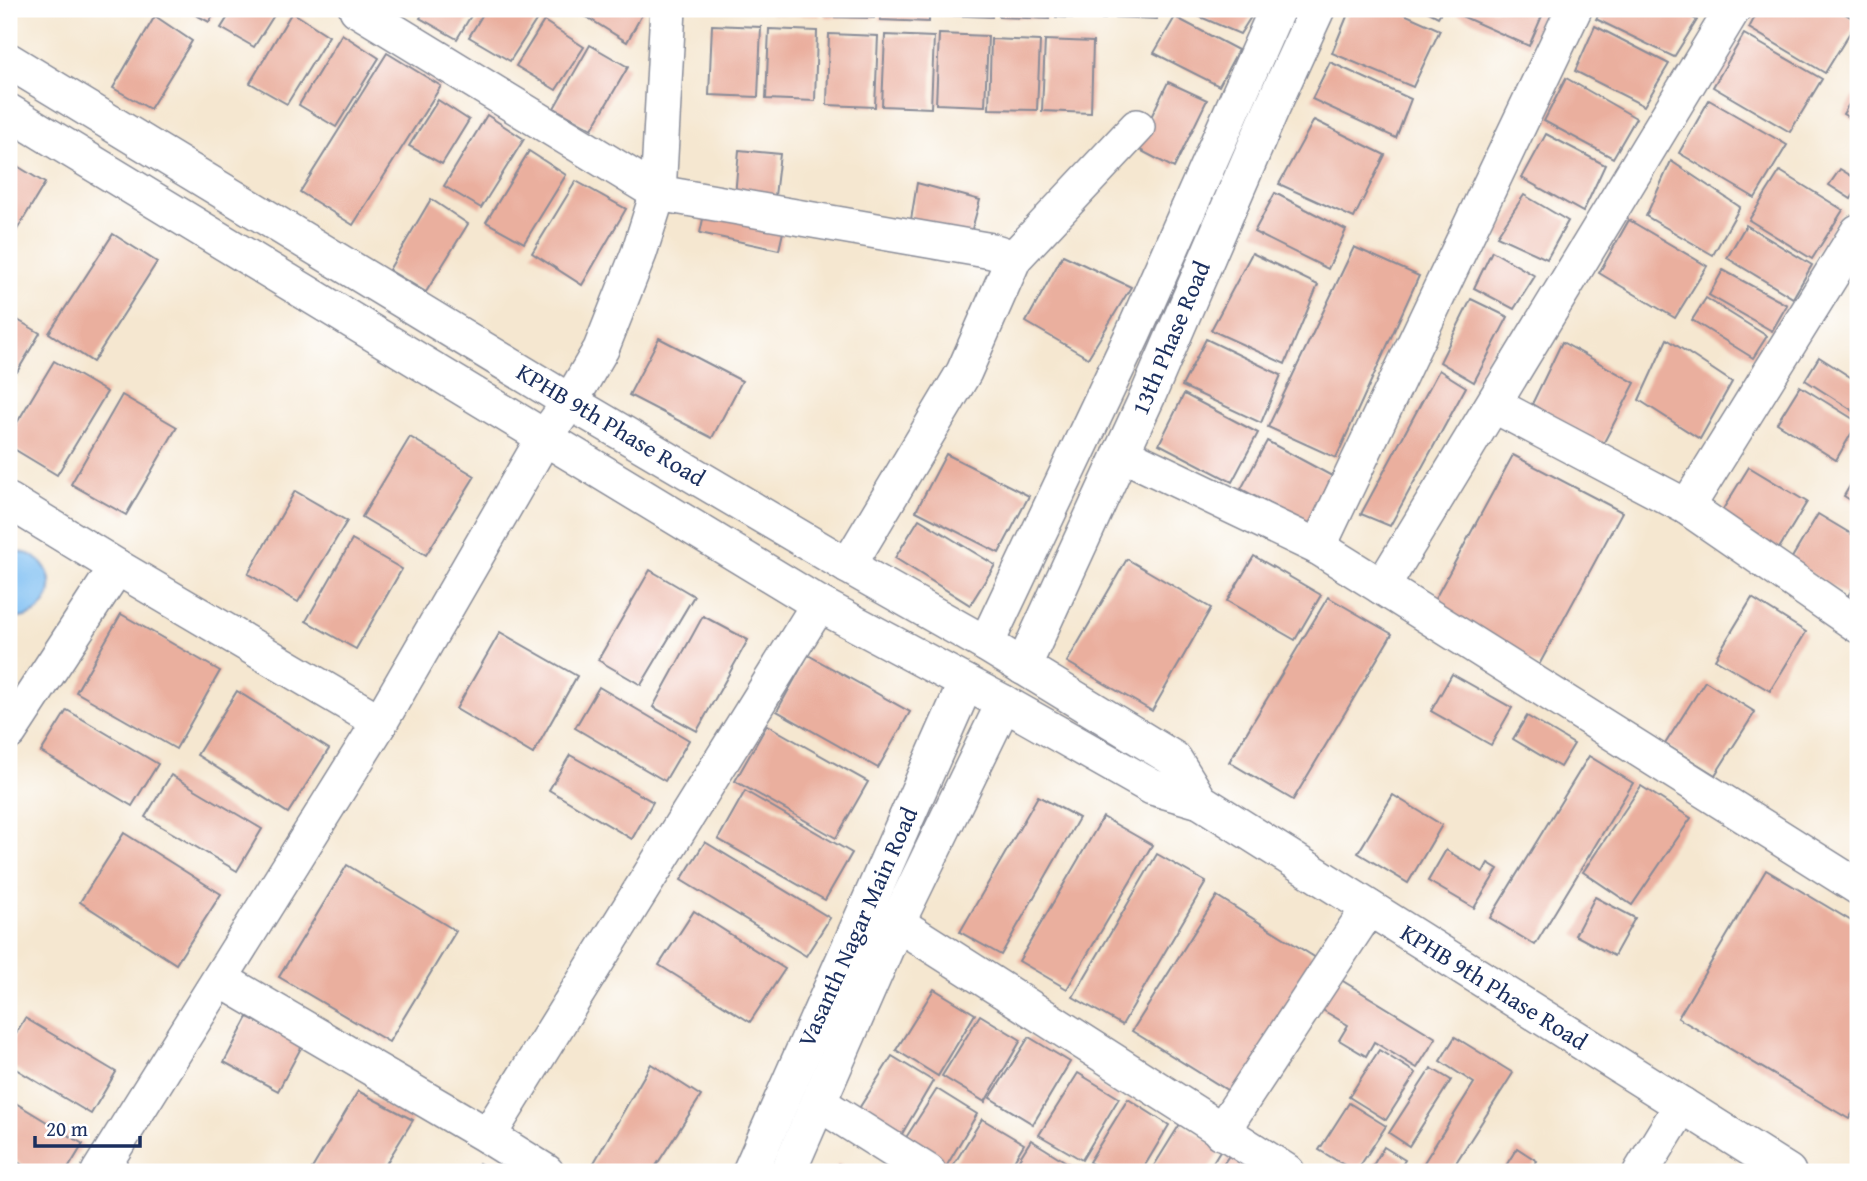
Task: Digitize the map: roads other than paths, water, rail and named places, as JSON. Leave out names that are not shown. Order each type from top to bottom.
[{"type":"street","points":[[357,9],[657,192],[992,251],[1014,258]]},
{"type":"street","points":[[99,1172],[380,722],[544,438],[570,402],[601,349],[639,253],[657,192],[668,9]]},
{"type":"street","name":"13th Phase Road","points":[[986,644],[1134,332],[1277,9]]},
{"type":"street","name":"13th Phase Road","points":[[1023,667],[1121,453],[1317,9]]},
{"type":"street","points":[[1318,547],[1574,9]]},
{"type":"street","points":[[1382,587],[1733,9]]},
{"type":"street","name":"KPHB 9th Phase Road","points":[[9,61],[570,402],[986,644],[1174,759],[1200,801]]},
{"type":"street","name":"KPHB 9th Phase Road","points":[[9,112],[819,604],[966,682],[1152,788],[1200,801],[1788,1172]]},
{"type":"street","points":[[848,566],[964,372],[1014,258],[1137,127]]},
{"type":"street","points":[[1687,507],[1858,232]]},
{"type":"street","points":[[1494,405],[1687,507],[1858,625]]},
{"type":"street","points":[[1121,453],[1318,547],[1858,887]]},
{"type":"street","points":[[9,501],[380,722]]},
{"type":"street","points":[[9,732],[117,567]]},
{"type":"street","points":[[488,1136],[819,604]]},
{"type":"street","name":"Vasanth Nagar Main Road","points":[[750,1172],[966,682]]},
{"type":"street","name":"Vasanth Nagar Main Road","points":[[788,1172],[897,923],[1004,703]]},
{"type":"street","points":[[1112,765],[1132,733]]},
{"type":"street","points":[[1221,1132],[1369,908]]},
{"type":"street","points":[[897,923],[1287,1172]]},
{"type":"street","points":[[220,979],[546,1172]]},
{"type":"street","points":[[819,1103],[928,1172]]},
{"type":"street","points":[[1641,1172],[1682,1105]]},
{"type":"water","points":[[9,551],[28,554],[40,562],[48,573],[50,586],[47,599],[39,610],[27,617],[9,618]]}]
